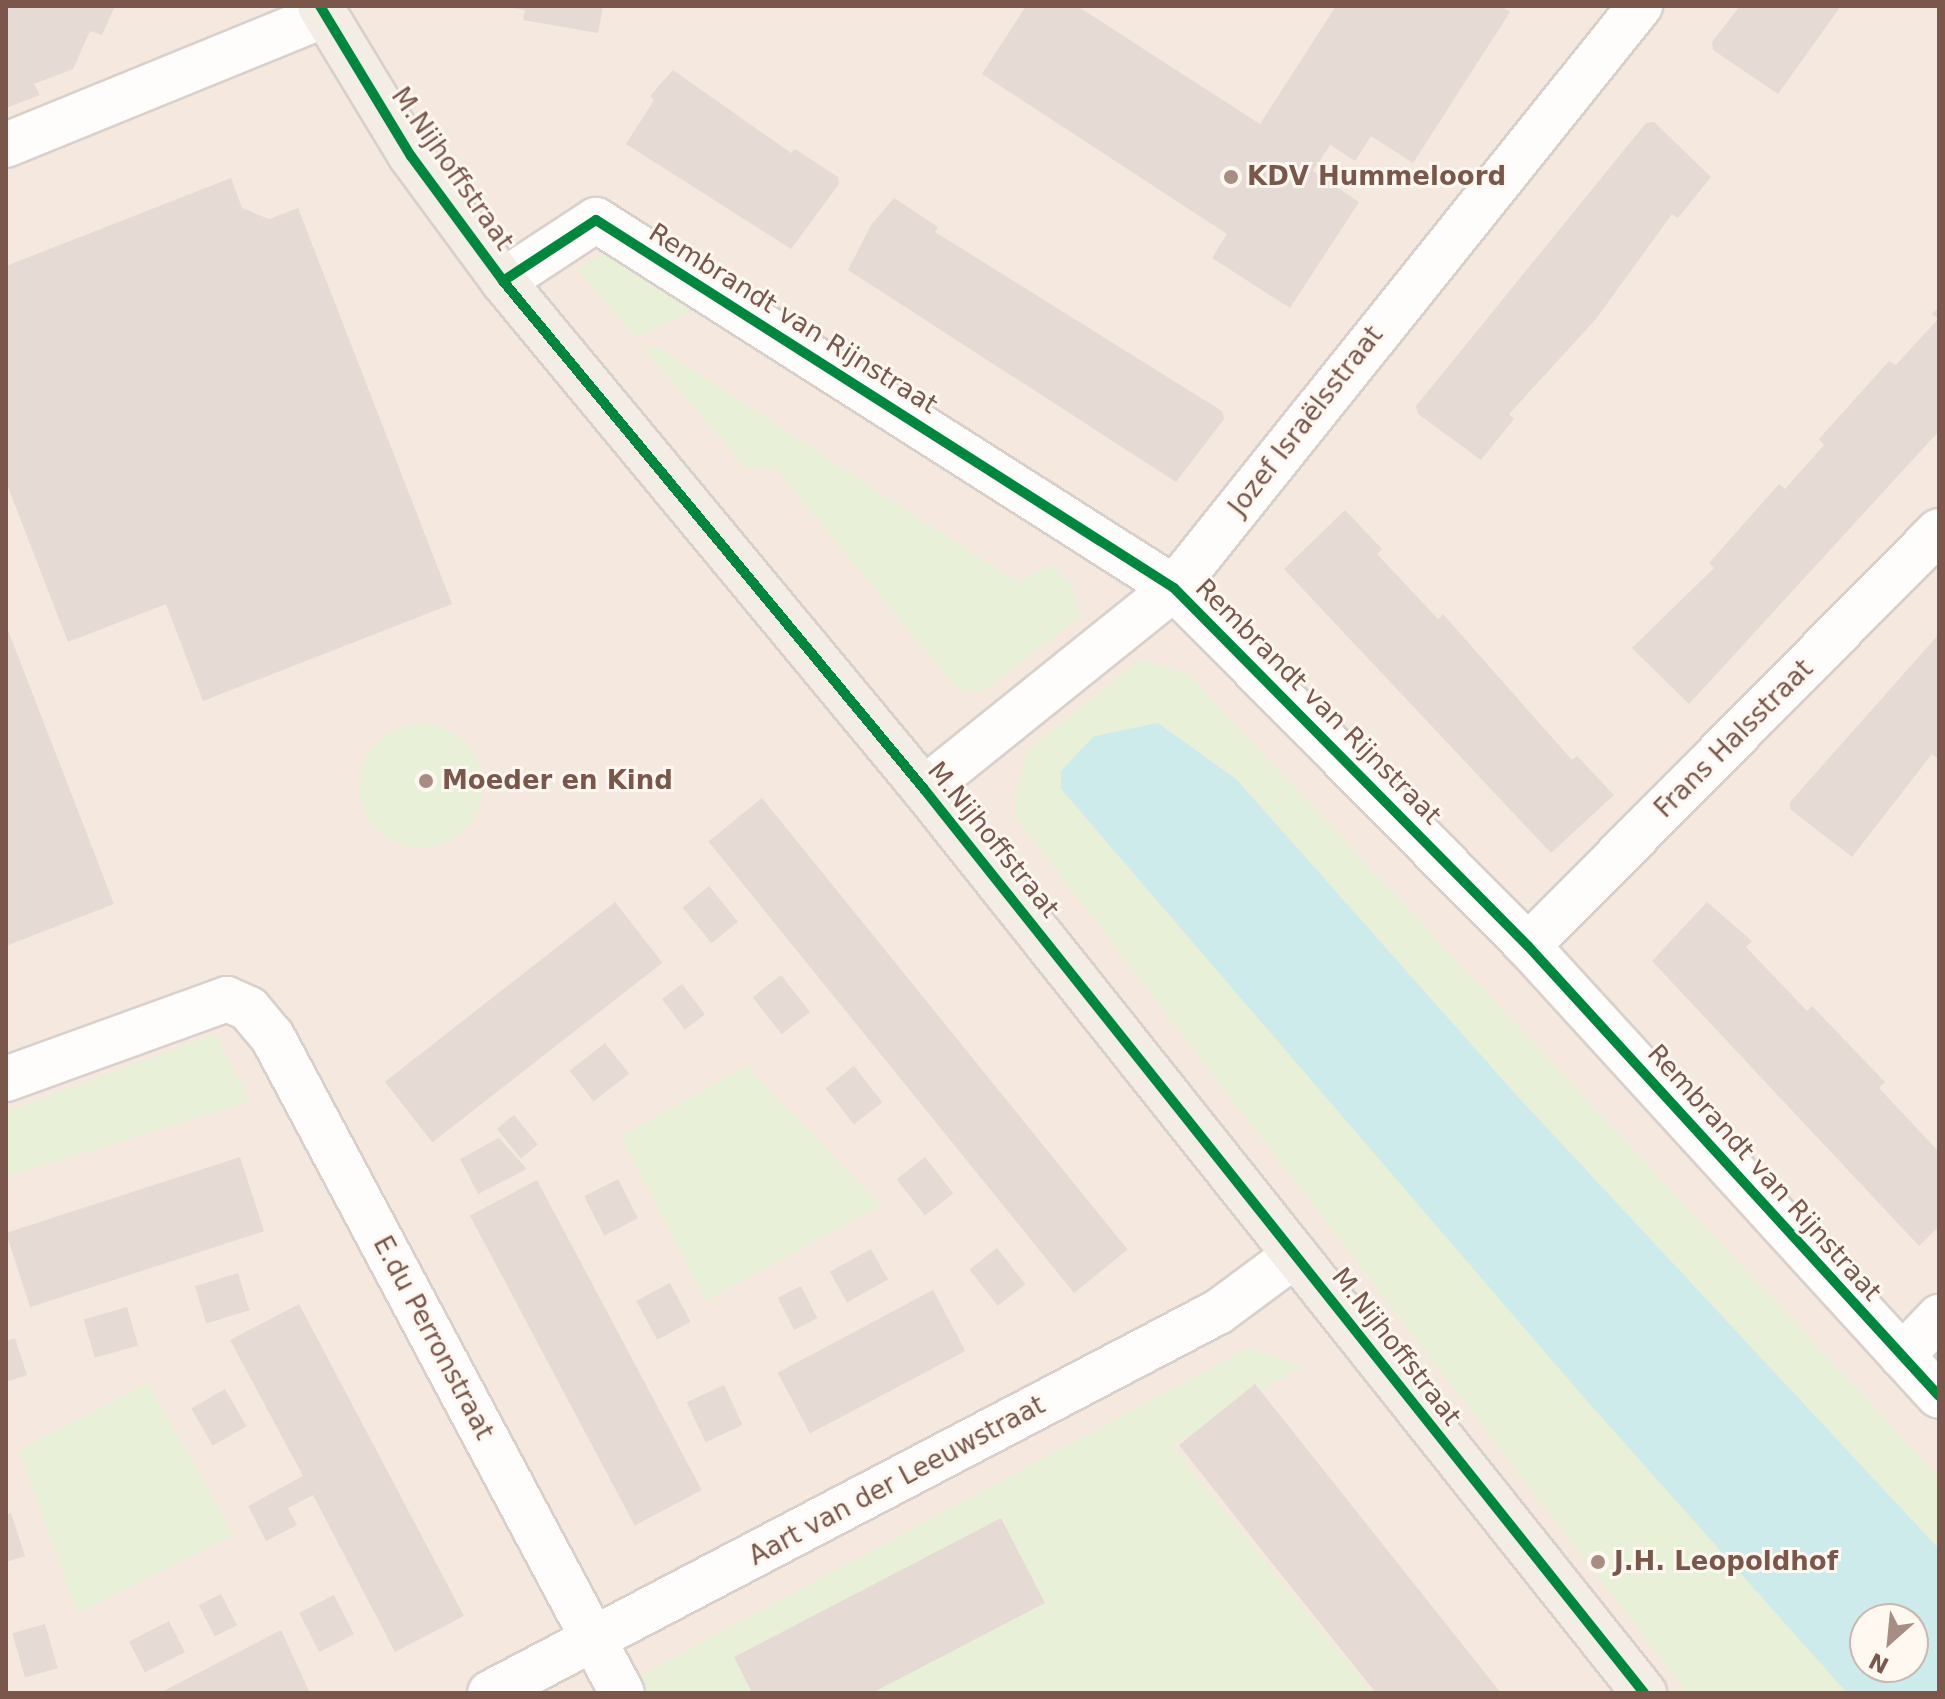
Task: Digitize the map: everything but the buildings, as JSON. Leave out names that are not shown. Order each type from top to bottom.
[{"type":"main road","name":"M.Nijhoffstraat","points":[[322,11],[411,156],[503,281],[924,789],[1644,1693]]},
{"type":"street","name":"Jozef Israëlsstraat","points":[[924,789],[1174,588],[1640,6]]},
{"type":"street","points":[[6,145],[322,11]]},
{"type":"street","name":"Rembrandt van Rijnstraat","points":[[503,281],[596,220],[1174,588],[1528,946],[1939,1396]]},
{"type":"street","name":"Frans Halsstraat","points":[[1528,946],[1939,531]]},
{"type":"street","name":"E.du Perronstraat","points":[[6,1079],[227,999],[249,1009],[272,1036],[622,1693]]},
{"type":"street","name":"Aart van der Leeuwstraat","points":[[490,1693],[1218,1312],[1295,1255]]},
{"type":"street","points":[[1902,1356],[1939,1317]]},
{"type":"shaded area","points":[[6,6],[1939,6],[1939,1693],[6,1693]]},
{"type":"green space","points":[[604,253],[692,311],[636,338],[577,270]]},
{"type":"green space","points":[[656,346],[1005,574],[1020,581],[1050,564],[1072,584],[1081,616],[982,692],[957,689],[776,469],[746,468],[644,349]]},
{"type":"green space","points":[[1139,660],[1189,674],[1939,1476],[1939,1549],[1519,1098],[1236,779],[1158,723],[1123,730],[1077,807],[1847,1693],[1687,1693],[1016,818],[1015,796],[1028,750]]},
{"type":"green space","points":[[421,724],[445,728],[465,742],[479,762],[483,786],[479,810],[465,830],[445,844],[421,848],[397,844],[377,830],[363,810],[359,786],[363,762],[377,742],[397,728]]},
{"type":"green space","points":[[215,1034],[251,1101],[6,1177],[6,1112]]},
{"type":"green space","points":[[747,1066],[881,1205],[705,1301],[621,1136]]},
{"type":"green space","points":[[1248,1348],[1303,1366],[1172,1446],[1373,1693],[608,1693]]},
{"type":"green space","points":[[148,1383],[234,1535],[77,1613],[19,1450]]},
{"type":"water","points":[[1158,723],[1236,779],[1519,1098],[1939,1549],[1939,1693],[1847,1693],[1580,1393],[1061,789],[1061,771],[1094,736]]},
{"type":"cycle path","points":[[320,6],[411,156],[503,281],[924,789],[1644,1693]]},
{"type":"cycle path","points":[[503,281],[596,220],[1174,588],[1528,946],[1939,1396]]},
{"type":"place","name":"KDV Hummeloord","points":[[1231,177]]},
{"type":"place","name":"Moeder en Kind","points":[[426,781]]},
{"type":"place","name":"J.H. Leopoldhof","points":[[1598,1562]]}]
